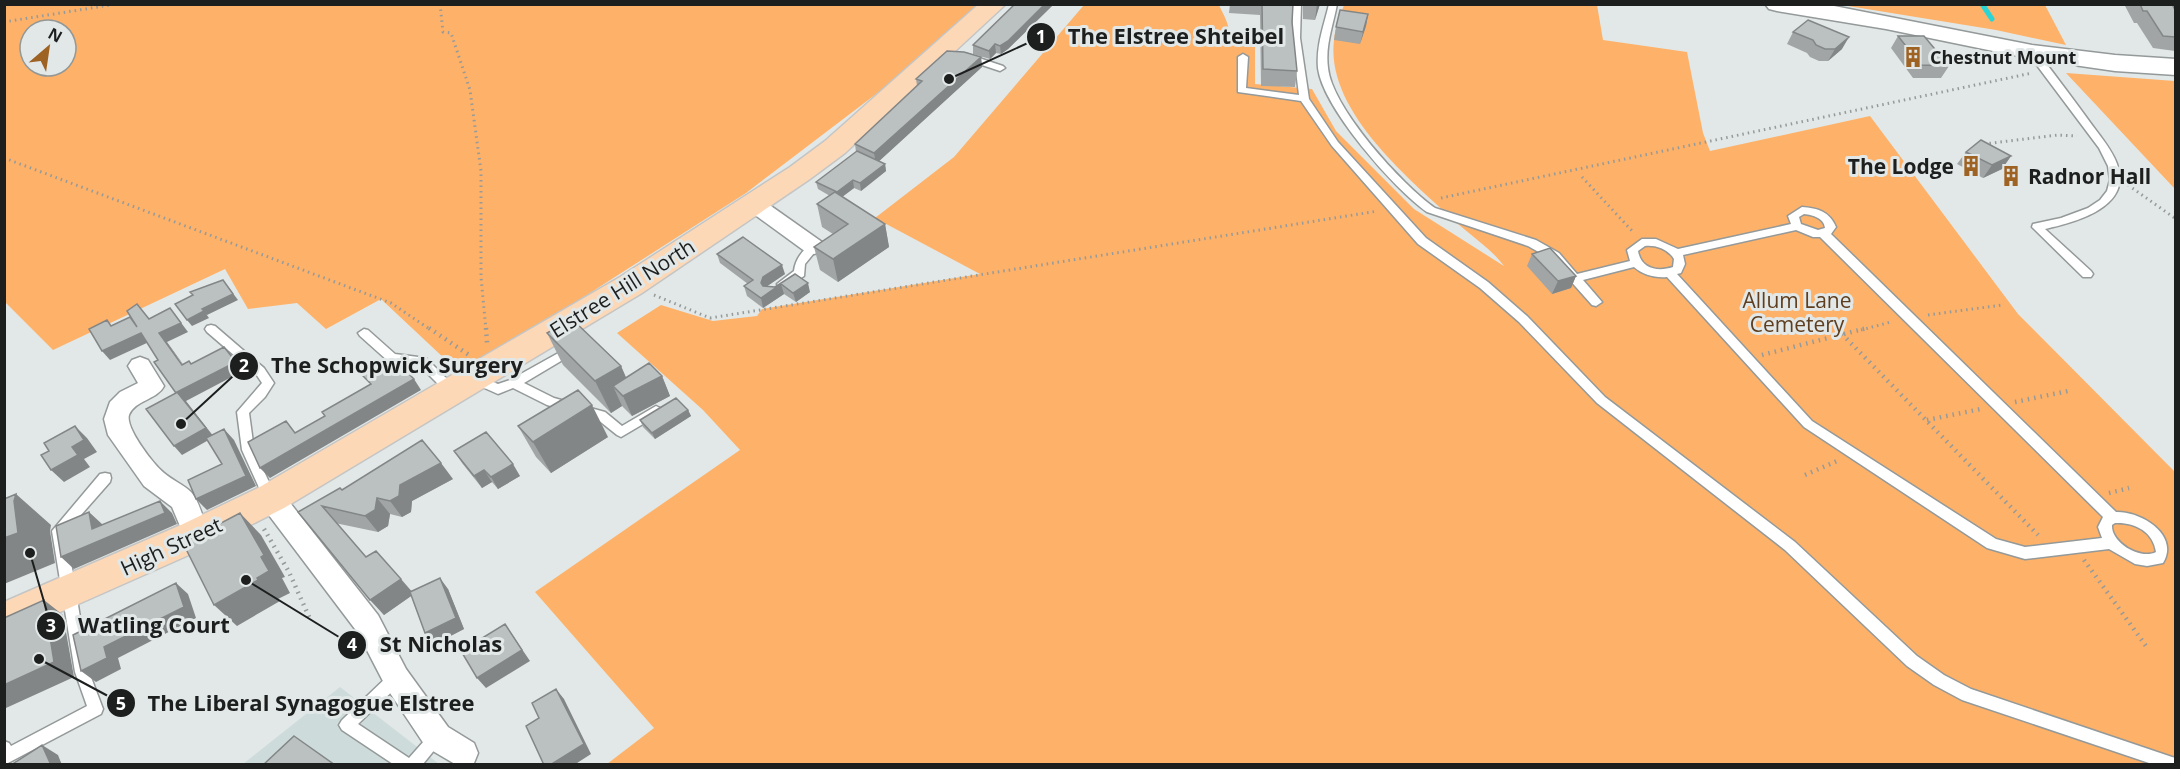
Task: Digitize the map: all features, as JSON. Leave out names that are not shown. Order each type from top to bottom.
[{"type":"main road","name":"Elstree Hill North","points":[[364,442],[483,380],[754,204],[835,147],[953,52],[994,4]]},
{"type":"main road","points":[[1777,4],[1886,22],[2040,62],[2175,67]]},
{"type":"main road","name":"High Street","points":[[4,620],[196,535],[271,498],[364,442]]},
{"type":"street","points":[[754,204],[814,247]]},
{"type":"street","points":[[140,366],[152,386],[129,399],[119,409],[116,419],[120,435],[153,479],[182,500],[196,535]]},
{"type":"street","points":[[271,498],[368,624],[396,678],[437,737],[463,753]]},
{"type":"lane","points":[[1297,4],[1296,38],[1304,99],[1335,144],[1395,208],[1422,241],[1484,285],[1523,319],[1601,400],[1790,546],[1912,661],[1939,680],[1967,694],[2172,765]]},
{"type":"lane","points":[[1333,4],[1322,50],[1327,84],[1352,130],[1421,203],[1431,210],[1532,243],[1555,256],[1596,302]]},
{"type":"lane","points":[[953,52],[1000,68]]},
{"type":"lane","points":[[1243,57],[1241,90],[1304,99]]},
{"type":"lane","points":[[2040,62],[2096,137],[2113,165],[2116,176],[2111,195],[2092,211],[2065,222],[2037,227],[2087,274]]},
{"type":"lane","points":[[1810,211],[1825,217],[1831,227],[1824,234],[1810,233],[1797,226],[1793,216],[1796,212],[1810,211]]},
{"type":"lane","points":[[1677,253],[1680,265],[1670,273],[1651,272],[1635,262],[1632,250],[1642,243],[1660,244],[1677,253],[1797,226]]},
{"type":"lane","points":[[1824,234],[2113,518]]},
{"type":"lane","points":[[772,291],[800,273],[800,263],[814,247]]},
{"type":"lane","points":[[1575,278],[1635,262]]},
{"type":"lane","points":[[1670,273],[1808,424],[1992,544],[2025,553],[2111,543]]},
{"type":"lane","points":[[211,329],[260,370],[268,383],[261,394],[243,412],[248,450],[271,498]]},
{"type":"lane","points":[[364,333],[392,358],[422,361],[551,402],[601,415],[621,432],[664,406]]},
{"type":"lane","points":[[483,380],[562,355]]},
{"type":"lane","points":[[4,748],[6,757],[96,709],[82,672],[59,531],[105,478]]},
{"type":"lane","points":[[2123,517],[2148,527],[2158,536],[2163,545],[2163,553],[2158,559],[2135,558],[2111,543],[2104,527],[2106,521],[2123,517]]},
{"type":"lane","points":[[396,678],[347,725],[405,765]]},
{"type":"lane","points":[[413,765],[437,737]]},
{"type":"path","points":[[4,22],[116,4]]},
{"type":"path","points":[[440,4],[442,32],[451,33],[470,90],[479,159],[483,380]]},
{"type":"path","points":[[1421,203],[2011,76],[2040,62]]},
{"type":"path","points":[[1979,145],[2058,135],[2096,137]]},
{"type":"path","points":[[4,158],[391,303],[483,380]]},
{"type":"path","points":[[2116,176],[2175,219]]},
{"type":"path","points":[[1582,177],[1642,243]]},
{"type":"path","points":[[649,293],[710,318],[1395,208]]},
{"type":"path","points":[[1747,358],[1908,317],[2002,305]]},
{"type":"path","points":[[1842,334],[2053,550]]},
{"type":"path","points":[[1805,475],[1853,455]]},
{"type":"path","points":[[253,533],[263,528],[289,572],[310,619]]},
{"type":"path","points":[[2075,547],[2146,646]]},
{"type":"shaded area","points":[[340,687],[439,764],[243,764]]},
{"type":"green space","points":[[4,5],[978,5],[909,69],[746,193],[462,375],[381,299],[326,329],[297,303],[248,309],[225,269],[53,350],[5,302]]},
{"type":"green space","name":"Allum Lane Cemetery","points":[[1084,5],[1219,5],[1229,29],[1227,43],[1255,39],[1255,84],[1312,89],[1336,131],[1414,209],[1504,266],[1399,169],[1358,120],[1344,94],[1335,67],[1334,40],[1344,5],[1597,5],[1603,40],[1687,52],[1703,133],[1710,151],[1870,116],[2018,314],[2175,472],[2175,764],[607,764],[654,728],[535,592],[740,450],[703,410],[617,333],[661,305],[713,321],[757,316],[762,309],[980,274],[875,218],[954,157]]},
{"type":"green space","points":[[1842,5],[2045,5],[2066,45],[1996,30]]},
{"type":"green space","points":[[2066,73],[2175,81],[2175,189]]},
{"type":"building","points":[[1015,4],[1045,4],[1008,41],[1000,46],[995,44],[989,51],[973,45]]},
{"type":"building","points":[[1262,4],[1293,4],[1292,22],[1297,71],[1263,69]]},
{"type":"building","points":[[2140,4],[2172,4],[2175,10],[2175,37],[2163,36]]},
{"type":"building","points":[[1340,10],[1368,14],[1363,32],[1336,27]]},
{"type":"building","points":[[1808,20],[1849,37],[1835,49],[1825,49],[1816,45],[1813,40],[1793,32]]},
{"type":"building","points":[[1898,36],[1924,36],[1949,66],[1921,65]]},
{"type":"building","points":[[947,51],[964,52],[981,57],[874,153],[855,144],[922,81],[916,79]]},
{"type":"building","points":[[1981,140],[2011,156],[1992,165],[1966,152]]},
{"type":"building","points":[[857,151],[885,164],[860,183],[853,180],[837,192],[816,182]]},
{"type":"building","points":[[835,192],[885,224],[833,259],[814,247],[848,224],[817,204]]},
{"type":"building","points":[[743,237],[782,265],[763,277],[761,283],[763,286],[775,287],[795,274],[808,283],[793,293],[781,284],[761,298],[744,286],[753,280],[717,254]]},
{"type":"building","points":[[1550,248],[1576,276],[1558,281],[1532,254]]},
{"type":"building","points":[[223,280],[233,294],[202,309],[204,311],[187,320],[175,304],[193,295],[190,292]]},
{"type":"building","points":[[137,304],[149,319],[170,308],[181,323],[159,333],[182,365],[189,361],[191,364],[224,347],[236,362],[177,392],[206,428],[174,446],[146,409],[176,393],[154,362],[158,360],[141,333],[102,351],[89,329],[107,320],[111,326],[130,317],[137,327],[127,311]]},
{"type":"building","points":[[572,319],[621,366],[595,381],[547,333]]},
{"type":"building","points":[[384,363],[391,370],[400,365],[414,379],[260,468],[248,442],[286,421],[295,433],[325,416],[322,412],[371,384],[362,375]]},
{"type":"building","points":[[649,363],[662,376],[623,396],[613,386]]},
{"type":"building","points":[[578,390],[592,405],[533,442],[518,426]]},
{"type":"building","points":[[676,398],[688,410],[652,433],[640,420]]},
{"type":"building","points":[[75,426],[84,440],[72,447],[78,455],[51,470],[41,455],[49,451],[44,443]]},
{"type":"building","points":[[224,429],[246,476],[196,499],[188,480],[222,464],[206,438]]},
{"type":"building","points":[[486,432],[513,464],[491,477],[484,470],[474,476],[454,451]]},
{"type":"building","points":[[422,440],[441,463],[400,485],[399,496],[390,501],[377,498],[375,510],[365,516],[322,506],[366,557],[376,551],[401,579],[370,600],[298,512],[340,488],[342,490]]},
{"type":"building","points":[[16,494],[14,501],[18,533],[4,538],[4,499]]},
{"type":"building","points":[[160,501],[165,513],[61,557],[56,526],[89,512],[92,529]]},
{"type":"building","points":[[240,513],[264,555],[261,557],[269,571],[257,578],[258,580],[214,605],[183,543]]},
{"type":"building","points":[[440,578],[456,618],[425,633],[410,592]]},
{"type":"building","points":[[176,583],[184,607],[104,647],[107,658],[81,671],[73,635]]},
{"type":"building","points":[[44,600],[54,662],[4,685],[4,618]]},
{"type":"building","points":[[505,624],[522,650],[477,678],[461,651]]},
{"type":"building","points":[[556,689],[584,744],[550,765],[544,765],[526,726],[539,718],[532,703]]},
{"type":"building","points":[[294,736],[335,765],[263,765]]},
{"type":"building","points":[[42,745],[51,765],[11,765]]},
{"type":"waterway","points":[[1982,4],[1992,19]]},
{"type":"place","name":"Chestnut Mount","points":[[1913,57]]},
{"type":"place","name":"The Elstree Shteibel","points":[[949,79]]},
{"type":"place","name":"The Lodge","points":[[1971,166]]},
{"type":"place","name":"Radnor Hall","points":[[2011,176]]},
{"type":"place","name":"The Schopwick Surgery","points":[[181,424]]},
{"type":"place","name":"Watling Court","points":[[30,553]]},
{"type":"place","name":"St Nicholas","points":[[246,580]]},
{"type":"place","name":"The Liberal Synagogue Elstree","points":[[39,659]]}]
